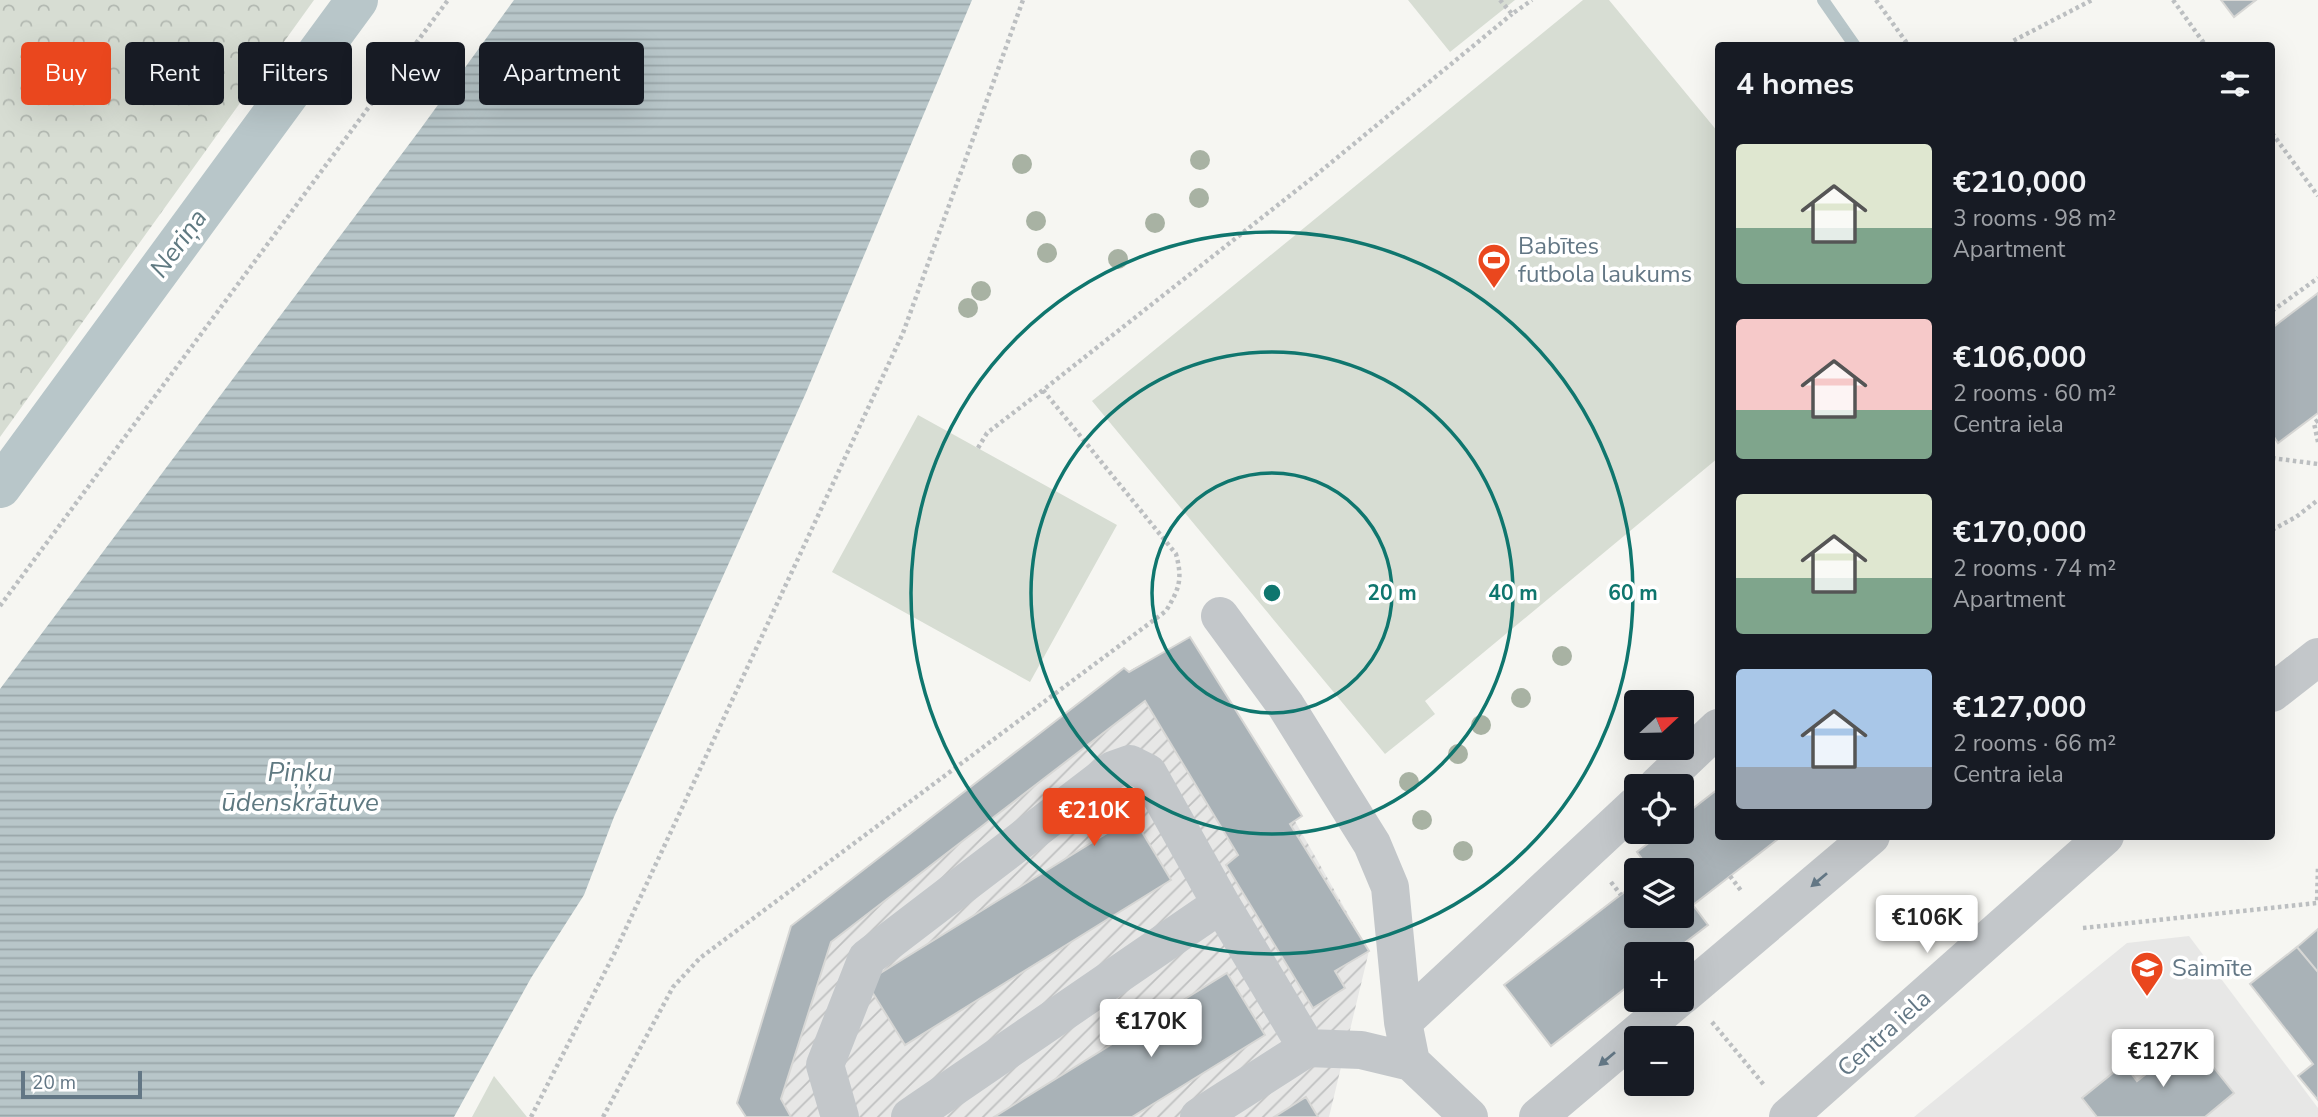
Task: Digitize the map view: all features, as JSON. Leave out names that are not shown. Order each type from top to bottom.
[{"type":"street","points":[[1220,616],[1286,706],[1372,844],[1390,887],[1403,1021],[1410,1062]]},
{"type":"street","points":[[2275,692],[2318,657]]},
{"type":"street","points":[[1670,774],[1715,731]]},
{"type":"street","points":[[840,1117],[825,1065],[867,958],[1113,770],[1129,764],[1148,773],[1221,904],[1307,1048]]},
{"type":"street","points":[[1403,1021],[1624,816]]},
{"type":"street","points":[[1694,986],[1866,840]]},
{"type":"street","name":"Centra iela","points":[[1793,1115],[2101,840]]},
{"type":"street","points":[[910,1117],[1221,904]]},
{"type":"street","points":[[1538,1117],[1663,1012]]},
{"type":"street","points":[[1199,1117],[1307,1048],[1361,1050],[1410,1062],[1469,1117]]},
{"type":"path","points":[[0,607],[448,0]]},
{"type":"path","points":[[531,1117],[614,954],[903,333],[1023,0]]},
{"type":"path","points":[[1500,0],[1512,14]]},
{"type":"path","points":[[978,448],[987,433],[1316,175],[1532,0]]},
{"type":"path","points":[[1876,0],[1906,42]]},
{"type":"path","points":[[2011,42],[2092,0]]},
{"type":"path","points":[[2173,0],[2203,42]]},
{"type":"path","points":[[2275,137],[2318,196]]},
{"type":"path","points":[[2275,309],[2318,278]]},
{"type":"path","points":[[603,1117],[673,987],[700,958],[1166,611],[1178,590],[1181,572],[1176,554],[1044,390]]},
{"type":"path","points":[[2318,420],[2314,423],[2318,442]]},
{"type":"path","points":[[2275,458],[2318,464]]},
{"type":"path","points":[[2275,528],[2318,500]]},
{"type":"path","points":[[2082,928],[2317,903],[2318,867]]},
{"type":"path","points":[[1694,1009],[1793,1115]]},
{"type":"shaded area","points":[[1190,637],[1369,951],[1329,1117],[746,1117],[737,1103],[791,926],[1124,668],[1129,671]]},
{"type":"shaded area","name":"Saimīte","points":[[2189,936],[2318,1108],[2318,1117],[1914,1117],[2127,943]]},
{"type":"green space","points":[[0,0],[314,0],[284,42],[238,42],[239,105],[0,437]]},
{"type":"green space","points":[[1408,0],[1515,0],[1450,52]]},
{"type":"green space","name":"Babītes futbola laukums","points":[[1583,0],[1609,0],[1715,128],[1715,460],[1425,701],[1435,714],[1385,754],[1092,401]]},
{"type":"green space","points":[[918,415],[1117,525],[1030,682],[832,572]]},
{"type":"green space","points":[[494,1076],[527,1117],[472,1117]]},
{"type":"water","name":"Piņķu ūdenskrātuve","points":[[514,0],[972,0],[805,395],[614,817],[584,895],[531,978],[454,1117],[0,1117],[0,689],[438,105],[465,105],[465,68],[479,48],[479,105],[644,105],[644,42],[484,42]]},
{"type":"building","points":[[2221,0],[2256,0],[2234,17]]},
{"type":"building","points":[[2318,293],[2318,413],[2278,443],[2275,438],[2275,326]]},
{"type":"building","points":[[1190,637],[1302,816],[1290,824],[1369,951],[1335,971],[1345,988],[1313,1008],[1226,865],[1238,855],[1145,701],[831,942],[781,1099],[791,1117],[746,1117],[737,1103],[791,926],[1124,668],[1129,672]]},
{"type":"building","points":[[1715,791],[1715,840],[1777,840],[1694,904],[1694,858],[1641,858],[1637,852],[1647,844],[1694,844],[1694,808]]},
{"type":"building","points":[[1133,817],[1171,880],[905,1045],[866,982]]},
{"type":"building","points":[[1624,892],[1624,928],[1694,928],[1694,906],[1708,925],[1686,942],[1624,942],[1624,989],[1551,1046],[1504,985]]},
{"type":"building","points":[[2318,929],[2318,972],[2297,947]]},
{"type":"building","points":[[2297,947],[2318,972],[2318,1100],[2298,1076],[2313,1064],[2250,984]]},
{"type":"building","points":[[1227,973],[1265,1035],[1132,1117],[994,1117]]},
{"type":"building","points":[[2191,1039],[2234,1093],[2205,1117],[2097,1117],[2082,1098],[2124,1064],[2137,1081]]},
{"type":"building","points":[[1306,1097],[1318,1117],[1274,1117]]},
{"type":"waterway","name":"Neriņa","points":[[0,487],[357,0]]},
{"type":"waterway","points":[[1823,0],[1852,42]]},
{"type":"place","name":"Babītes futbola laukums","points":[[1494,290]]},
{"type":"place","name":"Saimīte","points":[[2147,998]]}]
